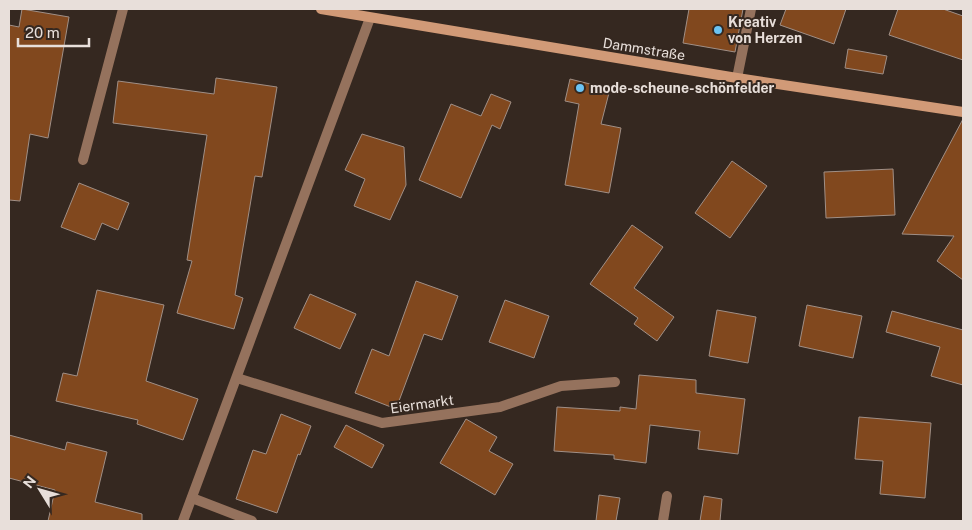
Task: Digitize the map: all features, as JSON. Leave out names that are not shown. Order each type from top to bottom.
[{"type":"main road","name":"Dammstraße","points":[[321,9],[737,78],[963,112]]},
{"type":"street","points":[[83,160],[124,9]]},
{"type":"street","points":[[737,78],[751,9]]},
{"type":"street","points":[[183,521],[370,18]]},
{"type":"street","name":"Eiermarkt","points":[[237,378],[382,423],[500,407],[561,386],[614,382]]},
{"type":"street","points":[[663,521],[667,496]]},
{"type":"street","points":[[192,498],[252,521]]},
{"type":"building","points":[[22,9],[69,17],[48,138],[30,134],[20,201],[9,200],[9,25],[19,27]]},
{"type":"building","points":[[689,9],[743,9],[735,52],[683,43]]},
{"type":"building","points":[[786,9],[846,9],[834,44],[780,25]]},
{"type":"building","points":[[898,9],[943,9],[963,16],[963,60],[889,35]]},
{"type":"building","points":[[848,49],[887,56],[883,74],[845,68]]},
{"type":"building","points":[[216,78],[277,87],[262,177],[255,176],[235,295],[243,298],[234,329],[177,313],[192,261],[187,260],[207,135],[113,123],[118,81],[214,94]]},
{"type":"building","points":[[570,79],[610,89],[601,124],[621,128],[609,193],[565,185],[579,104],[565,101]]},
{"type":"building","points":[[491,94],[511,102],[500,129],[492,125],[461,198],[419,180],[451,104],[481,116]]},
{"type":"building","points":[[963,119],[963,280],[937,261],[954,236],[902,234]]},
{"type":"building","points":[[362,134],[404,147],[406,185],[390,220],[354,206],[365,179],[345,170]]},
{"type":"building","points":[[732,161],[767,186],[730,238],[695,213]]},
{"type":"building","points":[[893,169],[895,215],[826,218],[824,172]]},
{"type":"building","points":[[79,183],[129,203],[118,230],[102,223],[95,240],[61,227]]},
{"type":"building","points":[[632,225],[663,247],[634,288],[674,317],[657,341],[634,324],[638,318],[590,284]]},
{"type":"building","points":[[416,281],[458,296],[442,340],[424,334],[396,409],[355,393],[372,349],[389,356]]},
{"type":"building","points":[[97,290],[164,305],[146,381],[198,399],[183,440],[137,424],[138,420],[56,401],[63,373],[77,376]]},
{"type":"building","points":[[310,294],[356,314],[340,349],[294,328]]},
{"type":"building","points":[[505,300],[549,316],[534,358],[489,342]]},
{"type":"building","points":[[807,305],[862,316],[853,358],[799,346]]},
{"type":"building","points":[[717,310],[756,317],[748,363],[709,356]]},
{"type":"building","points":[[892,311],[963,330],[963,385],[931,376],[940,347],[886,332]]},
{"type":"building","points":[[639,375],[696,380],[696,393],[745,399],[738,454],[698,449],[700,431],[650,425],[646,463],[614,459],[614,455],[554,451],[557,407],[620,411],[620,407],[636,409]]},
{"type":"building","points":[[281,414],[311,426],[300,455],[298,454],[277,513],[236,499],[253,450],[266,454]]},
{"type":"building","points":[[859,417],[931,423],[925,498],[880,494],[883,461],[855,459]]},
{"type":"building","points":[[466,419],[497,437],[489,451],[513,464],[495,495],[440,463]]},
{"type":"building","points":[[346,425],[384,445],[372,468],[334,447]]},
{"type":"building","points":[[9,435],[65,450],[67,442],[107,452],[95,502],[142,514],[142,521],[48,521],[55,490],[9,478]]},
{"type":"building","points":[[599,495],[620,498],[616,521],[596,521]]},
{"type":"building","points":[[704,496],[722,499],[720,521],[700,521]]},
{"type":"place","name":"Kreativ von Herzen","points":[[718,30]]},
{"type":"place","name":"mode-scheune-schönfelder","points":[[580,88]]}]
